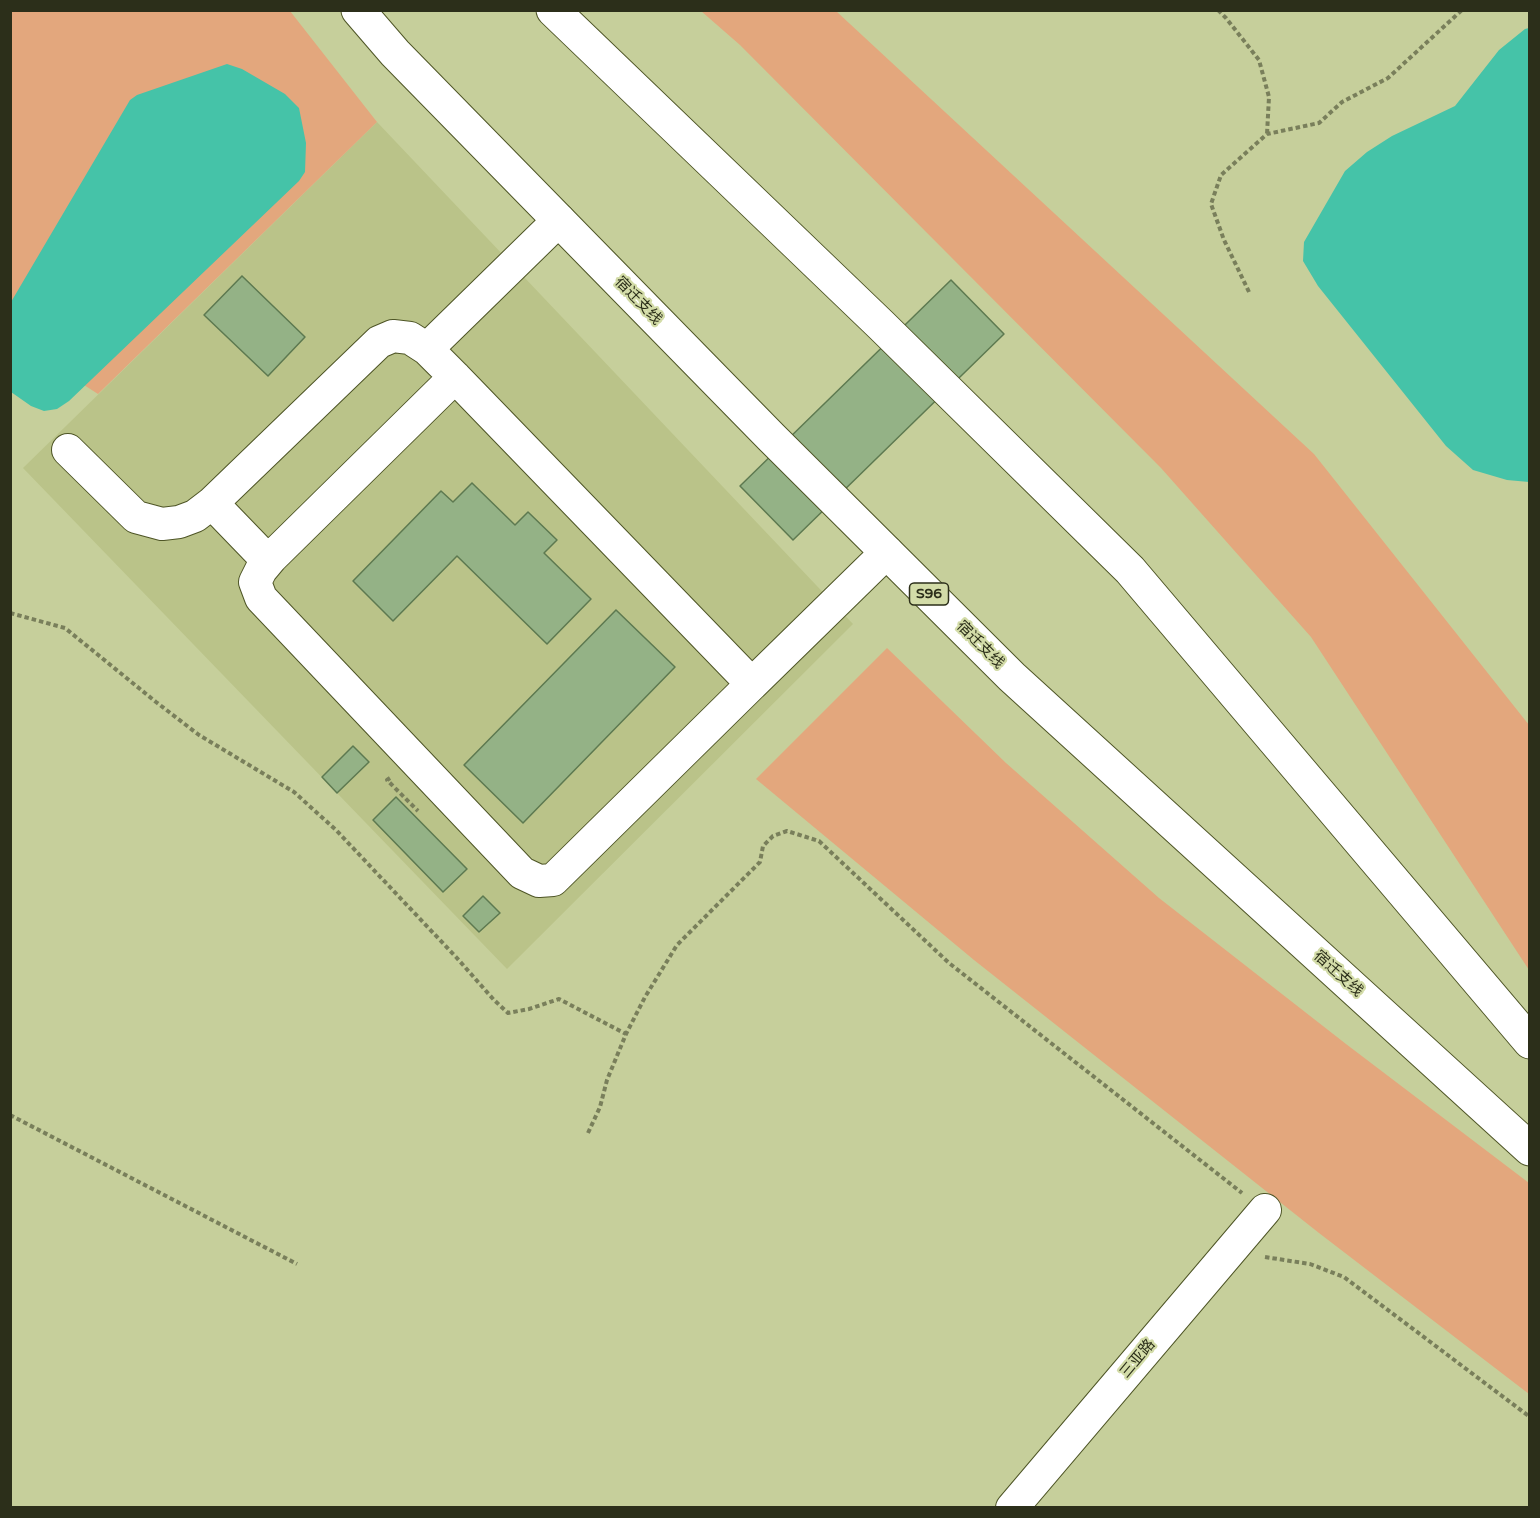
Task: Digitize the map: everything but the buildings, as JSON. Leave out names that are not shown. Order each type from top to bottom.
[{"type":"highway","name":"宿迁支线","points":[[358,10],[395,52],[559,220],[1020,685],[1530,1149]]},
{"type":"highway","points":[[553,10],[881,324],[1130,570],[1530,1042]]},
{"type":"street","points":[[427,349],[559,220]]},
{"type":"street","points":[[68,450],[136,517],[162,524],[179,522],[195,516],[212,503],[379,342],[393,336],[410,338],[427,349],[455,377],[752,684]]},
{"type":"street","points":[[455,377],[268,561],[255,582],[261,598],[522,873],[539,881],[553,880],[887,552]]},
{"type":"street","points":[[212,503],[268,561]]},
{"type":"street","name":"三亚路","points":[[1012,1508],[1265,1210]]},
{"type":"path","points":[[1218,10],[1258,60],[1269,97],[1267,134]]},
{"type":"path","points":[[1249,292],[1224,240],[1211,204],[1221,175],[1267,134],[1319,123],[1342,102],[1388,78],[1462,10]]},
{"type":"path","points":[[10,614],[65,628],[199,735],[294,792],[336,830],[508,1013],[559,999],[626,1034]]},
{"type":"path","points":[[588,1133],[600,1107],[607,1080],[626,1034],[645,997],[677,945],[760,862],[763,846],[773,836],[787,831],[819,841],[949,963],[1265,1210]]},
{"type":"path","points":[[10,1115],[297,1263]]},
{"type":"path","points":[[1228,1253],[1310,1264],[1344,1277],[1530,1417]]},
{"type":"shaded area","points":[[10,11],[290,11],[377,122],[98,394],[11,338]]},
{"type":"shaded area","points":[[701,11],[836,11],[1314,454],[1529,725],[1529,970],[1311,637],[1161,468],[740,45]]},
{"type":"shaded area","points":[[377,122],[853,624],[507,969],[23,468]]},
{"type":"shaded area","points":[[887,648],[1006,763],[1159,898],[1529,1183],[1529,1394],[1319,1233],[974,960],[756,779]]},
{"type":"water","points":[[1530,28],[1529,482],[1507,480],[1473,470],[1446,446],[1318,286],[1303,261],[1304,242],[1345,171],[1367,152],[1392,136],[1455,106],[1499,50],[1525,29]]},
{"type":"water","points":[[227,64],[242,69],[285,94],[299,108],[306,143],[305,172],[299,181],[69,401],[57,409],[44,411],[31,406],[11,392],[11,302],[130,100],[137,95]]}]
